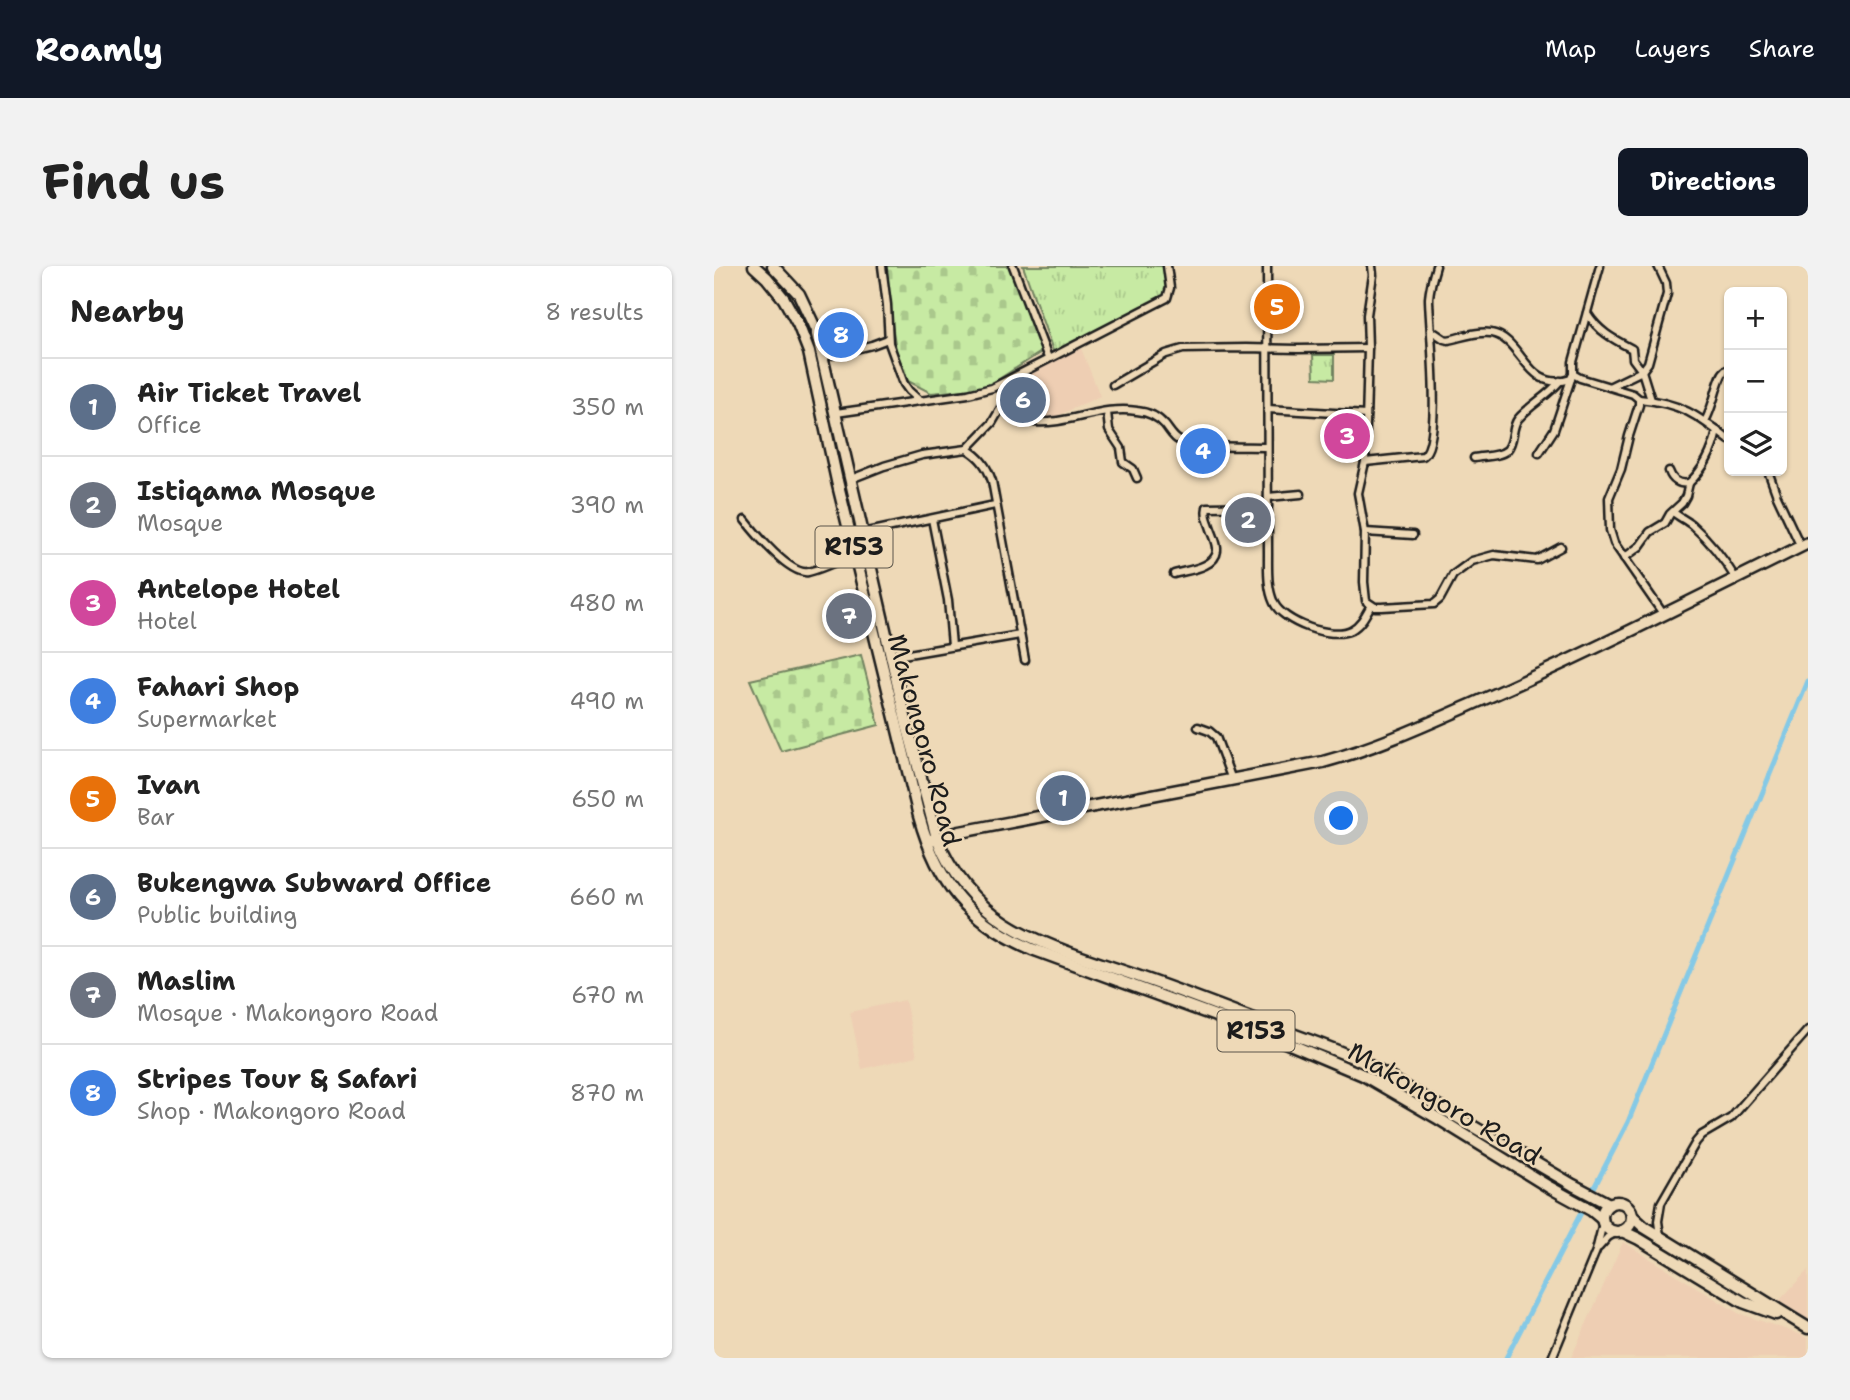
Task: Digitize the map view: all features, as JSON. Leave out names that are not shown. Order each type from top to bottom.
[{"type":"main road","name":"Makongoro Road","points":[[754,266],[784,299],[809,352],[837,481],[926,841],[942,875],[956,895],[983,921],[1013,940],[1042,953],[1273,1037],[1382,1084],[1603,1221],[1609,1230],[1639,1239],[1743,1302],[1787,1316]]},
{"type":"main road","name":"Makongoro Road","points":[[774,266],[791,284],[807,309],[816,330],[907,725],[937,838],[949,864],[965,886],[990,912],[1017,930],[1054,946],[1221,1006],[1363,1062],[1573,1185],[1609,1203],[1624,1203],[1632,1216],[1644,1227],[1808,1328]]},
{"type":"main road","points":[[926,841],[960,832],[1323,762],[1366,750],[1578,657],[1804,545]]},
{"type":"main road","points":[[1603,1221],[1603,1210],[1609,1203]]},
{"type":"main road","points":[[1620,1232],[1630,1225],[1632,1216]]},
{"type":"street","points":[[882,266],[888,339],[904,384],[919,400]]},
{"type":"street","points":[[1013,266],[1048,358]]},
{"type":"street","points":[[836,413],[981,391],[1009,383],[1048,358],[1167,298],[1170,288],[1167,266]]},
{"type":"street","points":[[1267,266],[1269,582],[1273,602],[1283,614],[1311,628],[1343,632],[1360,623],[1371,605]]},
{"type":"street","points":[[1372,266],[1367,315],[1365,462],[1358,493],[1365,532],[1365,599],[1371,605],[1382,607],[1434,604],[1440,599],[1453,575],[1472,561],[1494,555],[1538,560],[1561,547]]},
{"type":"street","points":[[1365,462],[1423,456],[1428,453],[1433,416],[1429,295],[1436,266]]},
{"type":"street","points":[[1539,453],[1554,430],[1572,376],[1573,362],[1600,266]]},
{"type":"street","points":[[1609,387],[1642,372],[1650,357],[1666,303],[1667,288],[1658,266]]},
{"type":"street","points":[[1587,313],[1598,329]]},
{"type":"street","points":[[1584,323],[1630,348],[1633,359],[1642,372],[1651,400]]},
{"type":"street","points":[[1432,331],[1448,340],[1483,333],[1497,335],[1513,348],[1531,370],[1560,381]]},
{"type":"street","points":[[823,356],[888,339]]},
{"type":"street","points":[[1113,385],[1175,350],[1368,348]]},
{"type":"street","points":[[1705,421],[1724,372]]},
{"type":"street","points":[[1474,458],[1500,454],[1508,449],[1518,418],[1549,394],[1560,381],[1572,376],[1639,398],[1688,410],[1724,436]]},
{"type":"street","points":[[1009,383],[1034,422],[1129,410],[1149,413],[1165,424],[1174,437],[1188,443],[1267,447]]},
{"type":"street","points":[[851,478],[922,455],[967,449],[992,423],[1002,406],[1009,383]]},
{"type":"street","points":[[1639,398],[1621,469],[1609,498],[1611,537],[1664,615]]},
{"type":"street","points":[[1268,409],[1366,415]]},
{"type":"street","points":[[1107,412],[1109,430],[1121,448],[1123,462],[1138,478]]},
{"type":"street","points":[[1624,558],[1640,546],[1650,532],[1665,523],[1682,503],[1689,483],[1712,450],[1717,431]]},
{"type":"street","points":[[967,449],[978,456],[992,481],[1025,660]]},
{"type":"street","points":[[1669,471],[1674,480],[1689,483]]},
{"type":"street","points":[[1770,476],[1777,496],[1804,545]]},
{"type":"street","points":[[1268,497],[1301,494]]},
{"type":"street","points":[[863,533],[995,505]]},
{"type":"street","points":[[1174,574],[1207,564],[1215,558],[1217,546],[1206,514],[1208,507],[1268,506]]},
{"type":"street","points":[[1673,512],[1702,535],[1736,579]]},
{"type":"street","points":[[932,519],[948,600],[952,646]]},
{"type":"street","points":[[745,520],[798,571],[809,572],[855,554]]},
{"type":"street","points":[[1365,532],[1413,535]]},
{"type":"street","points":[[891,657],[1020,635]]},
{"type":"street","points":[[1198,727],[1216,737],[1232,780]]},
{"type":"street","points":[[1660,1237],[1658,1221],[1661,1203],[1696,1142],[1702,1135],[1731,1118],[1808,1031]]},
{"type":"street","points":[[1552,1358],[1596,1251],[1603,1221]]},
{"type":"street","points":[[1596,1251],[1620,1232]]},
{"type":"shaded area","points":[[1080,346],[1100,396],[1036,426],[1008,379]]},
{"type":"shaded area","points":[[905,1000],[917,1056],[862,1069],[850,1012]]},
{"type":"shaded area","points":[[1623,1242],[1738,1313],[1802,1335],[1808,1339],[1808,1358],[1571,1358]]},
{"type":"shaded area","points":[[1808,1270],[1808,1319],[1779,1301]]},
{"type":"green space","points":[[883,266],[1013,266],[1041,352],[985,388],[931,393],[908,381],[896,350]]},
{"type":"green space","points":[[1023,266],[1166,266],[1171,300],[1056,359]]},
{"type":"green space","points":[[1313,355],[1334,355],[1334,379],[1314,378]]},
{"type":"green space","points":[[861,655],[879,725],[781,751],[750,680]]},
{"type":"waterway","points":[[1506,1358],[1628,1122],[1808,681]]},
{"type":"place","name":"Ivan","points":[[1277,307]]},
{"type":"place","name":"Stripes Tour & Safari","points":[[841,335]]},
{"type":"place","name":"Bukengwa Subward Office","points":[[1023,400]]},
{"type":"place","name":"Antelope Hotel","points":[[1347,436]]},
{"type":"place","name":"Fahari Shop","points":[[1203,451]]},
{"type":"place","name":"Istiqama Mosque","points":[[1248,520]]},
{"type":"place","name":"Maslim","points":[[849,616]]},
{"type":"place","name":"Air Ticket Travel","points":[[1063,798]]}]
